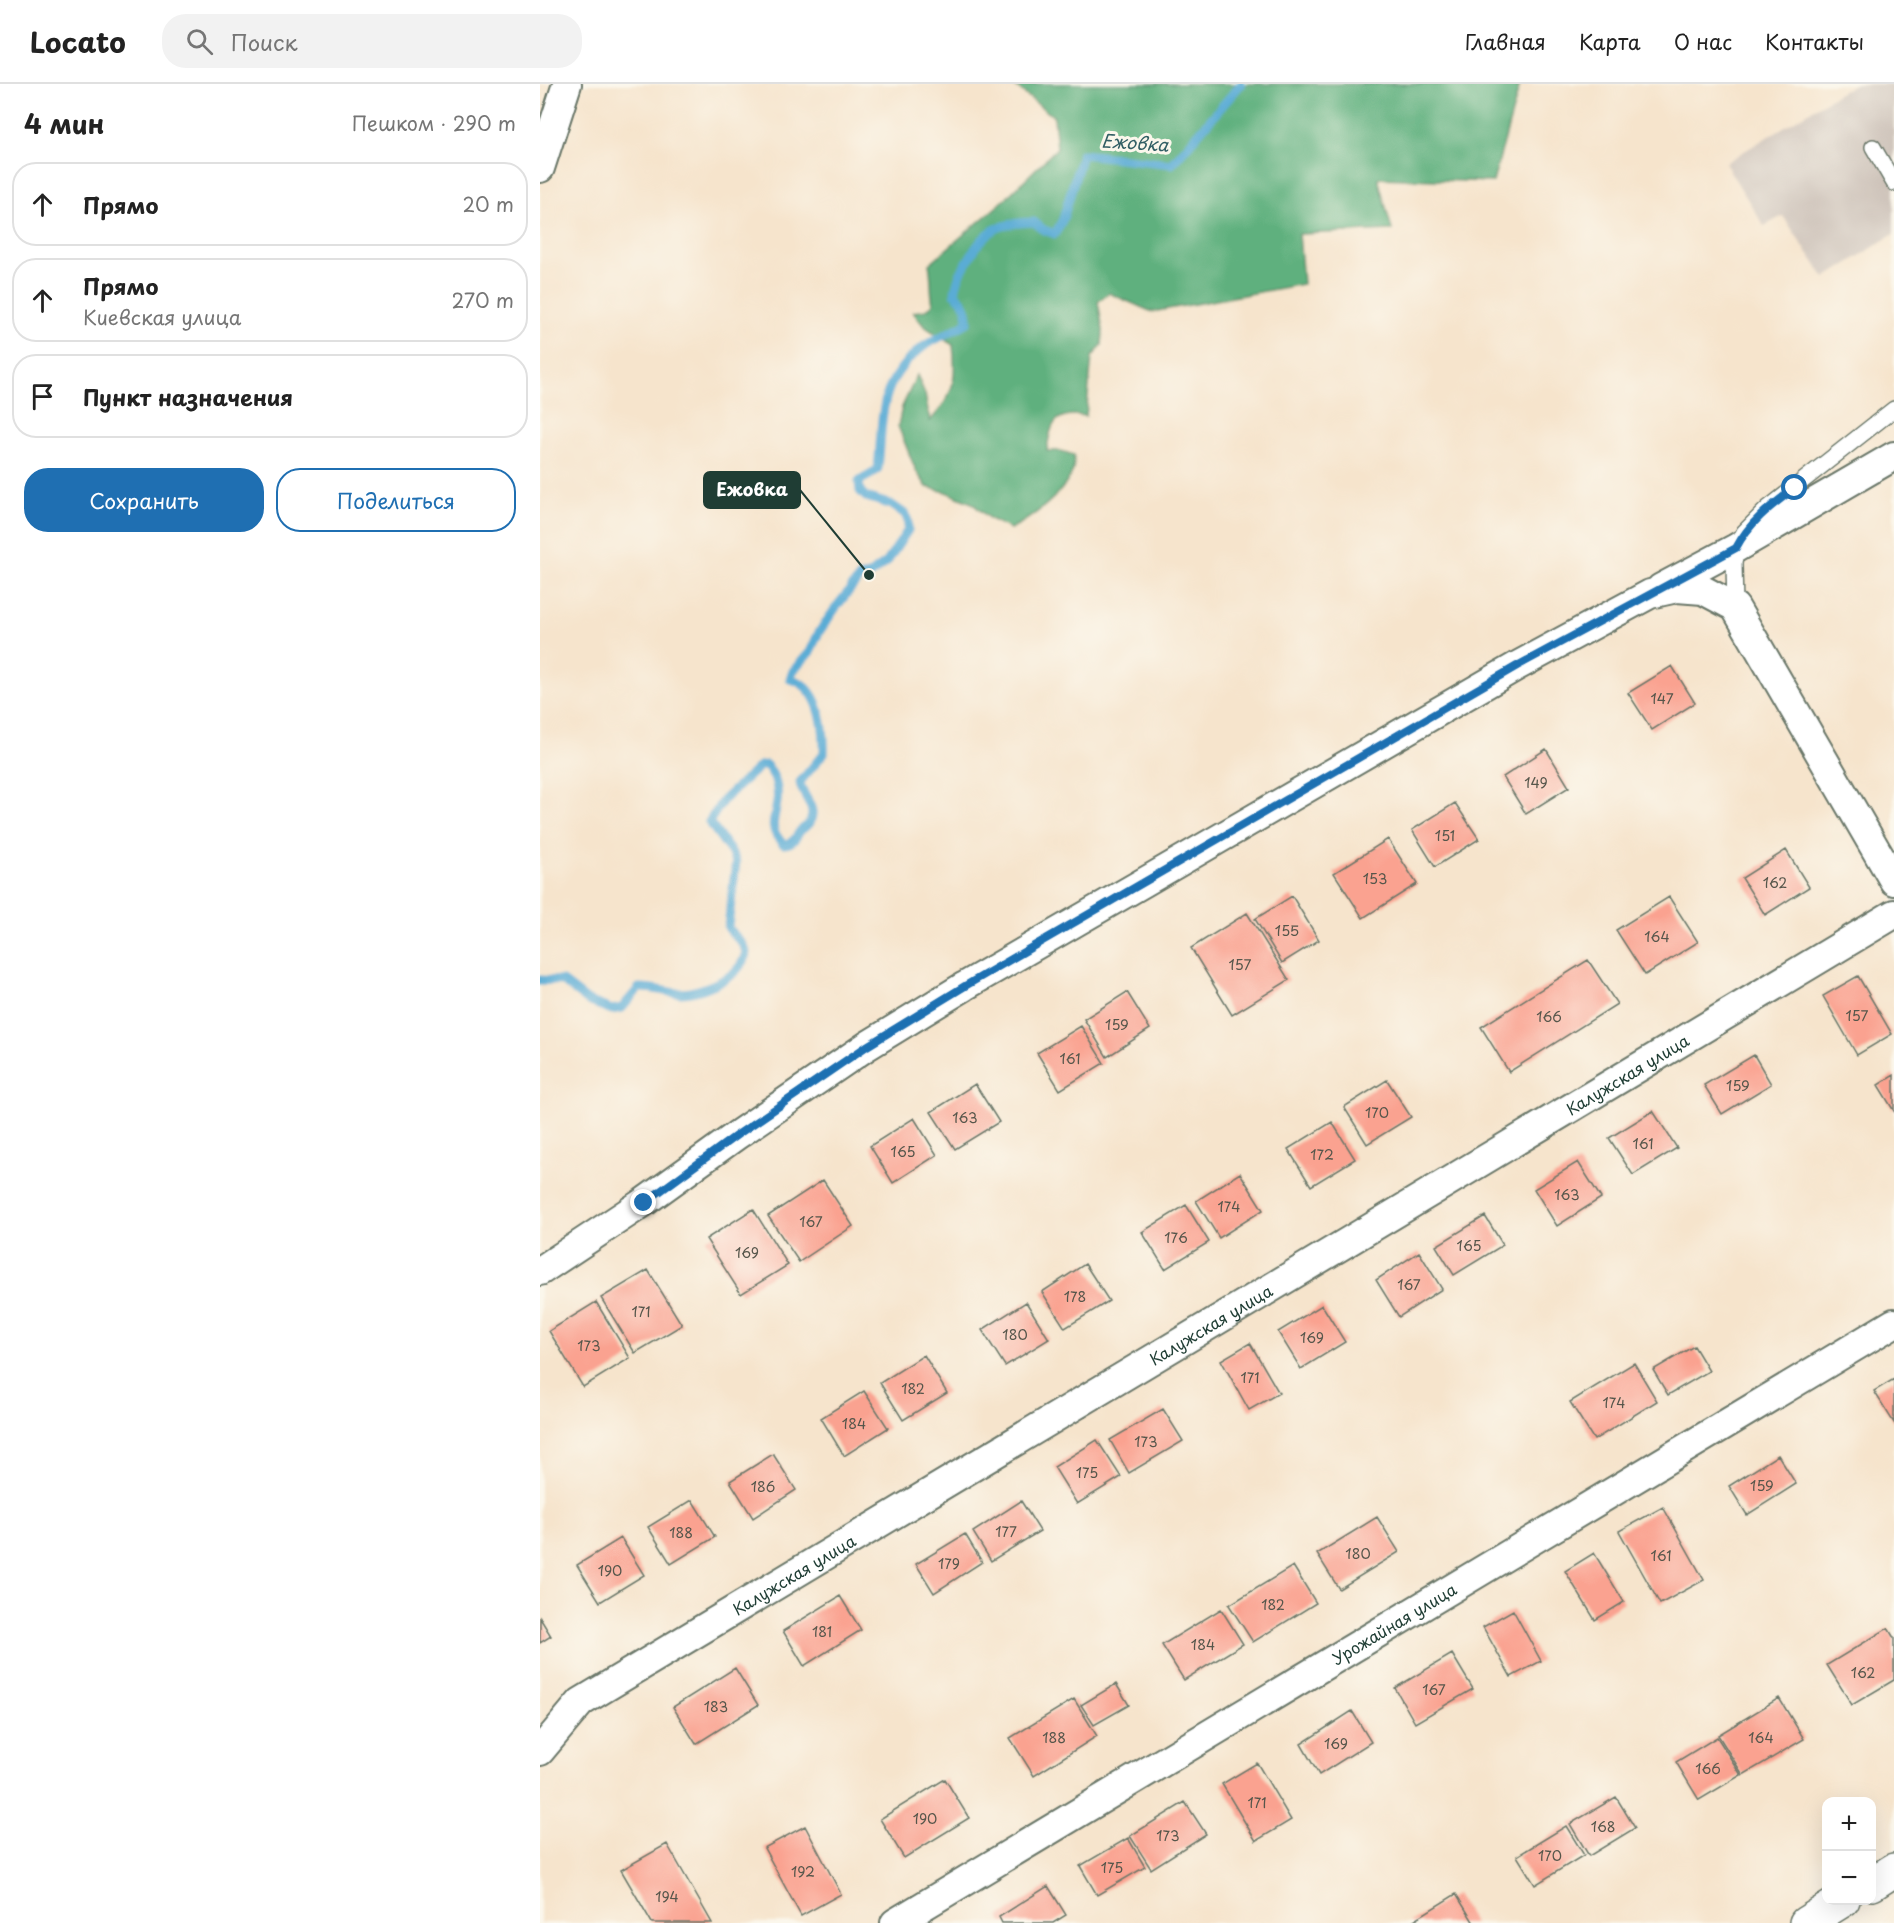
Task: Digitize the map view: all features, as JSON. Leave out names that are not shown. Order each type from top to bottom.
[{"type":"main road","points":[[1876,1881],[1894,1870]]},
{"type":"main road","points":[[1806,1923],[1836,1905]]},
{"type":"street","points":[[540,168],[567,84]]},
{"type":"street","points":[[540,1271],[644,1203],[737,1135],[867,1046],[965,986],[1517,666],[1736,548],[1894,456]]},
{"type":"street","points":[[1650,594],[1677,588],[1703,590],[1735,607],[1894,881]]},
{"type":"street","name":"Калужская улица","points":[[542,1747],[581,1702],[1894,914]]},
{"type":"street","name":"Урожайная улица","points":[[895,1923],[1894,1323]]},
{"type":"lane","points":[[1873,147],[1894,183]]},
{"type":"lane","points":[[1735,607],[1734,564],[1736,548],[1744,532],[1767,510],[1894,409]]},
{"type":"shaded area","points":[[1854,84],[1894,84],[1894,234],[1825,278],[1783,216],[1764,226],[1725,163]]},
{"type":"green space","points":[[1012,84],[1520,84],[1493,182],[1378,178],[1392,230],[1299,234],[1303,284],[1152,312],[1109,293],[1098,302],[1103,330],[1102,345],[1092,357],[1086,416],[1061,417],[1053,426],[1048,441],[1047,451],[1061,451],[1074,455],[1073,470],[1063,488],[1055,496],[1028,519],[1010,529],[990,519],[972,503],[927,487],[916,471],[898,426],[902,407],[917,375],[925,394],[930,421],[949,395],[954,378],[953,345],[924,326],[913,312],[926,310],[933,304],[929,264],[1001,203],[1057,148],[1054,117]]},
{"type":"building","points":[[1672,666],[1695,703],[1652,730],[1628,693]]},
{"type":"building","points":[[1546,749],[1569,787],[1526,814],[1503,777]]},
{"type":"building","points":[[1455,803],[1479,839],[1435,867],[1412,830]]},
{"type":"building","points":[[1388,839],[1417,884],[1363,918],[1334,873]]},
{"type":"building","points":[[1786,850],[1809,887],[1765,915],[1742,878]]},
{"type":"building","points":[[1292,896],[1319,940],[1282,963],[1255,919]]},
{"type":"building","points":[[1669,897],[1698,942],[1645,975],[1616,930]]},
{"type":"building","points":[[1247,913],[1289,980],[1232,1015],[1191,948]]},
{"type":"building","points":[[1588,960],[1617,1004],[1509,1072],[1481,1027]]},
{"type":"building","points":[[1858,976],[1892,1034],[1857,1055],[1823,996]]},
{"type":"building","points":[[1127,992],[1150,1029],[1107,1057],[1084,1019]]},
{"type":"building","points":[[1081,1026],[1104,1063],[1060,1090],[1037,1053]]},
{"type":"building","points":[[1754,1055],[1771,1084],[1722,1114],[1704,1085]]},
{"type":"building","points":[[1894,1075],[1894,1111],[1878,1085]]},
{"type":"building","points":[[1387,1080],[1411,1117],[1367,1144],[1344,1107]]},
{"type":"building","points":[[975,1084],[999,1122],[955,1149],[931,1112]]},
{"type":"building","points":[[1653,1111],[1677,1148],[1633,1175],[1609,1138]]},
{"type":"building","points":[[914,1118],[937,1155],[893,1183],[870,1146]]},
{"type":"building","points":[[1332,1122],[1355,1159],[1311,1186],[1288,1149]]},
{"type":"building","points":[[1578,1162],[1601,1198],[1557,1226],[1534,1189]]},
{"type":"building","points":[[1240,1173],[1263,1210],[1219,1238],[1196,1201]]},
{"type":"building","points":[[823,1180],[853,1226],[799,1262],[768,1216]]},
{"type":"building","points":[[1186,1205],[1209,1242],[1165,1269],[1142,1232]]},
{"type":"building","points":[[753,1209],[788,1265],[741,1294],[706,1239]]},
{"type":"building","points":[[1485,1216],[1503,1245],[1454,1275],[1436,1246]]},
{"type":"building","points":[[1419,1252],[1442,1289],[1399,1317],[1376,1280]]},
{"type":"building","points":[[1085,1264],[1109,1301],[1065,1328],[1042,1292]]},
{"type":"building","points":[[648,1270],[682,1325],[635,1353],[601,1298]]},
{"type":"building","points":[[596,1302],[630,1358],[583,1387],[549,1331]]},
{"type":"building","points":[[1026,1302],[1049,1339],[1005,1366],[982,1330]]},
{"type":"building","points":[[1322,1305],[1345,1342],[1301,1369],[1278,1332]]},
{"type":"building","points":[[1250,1343],[1279,1393],[1249,1410],[1221,1360]]},
{"type":"building","points":[[1694,1346],[1709,1371],[1668,1395],[1653,1370]]},
{"type":"building","points":[[924,1355],[947,1393],[903,1420],[880,1383]]},
{"type":"building","points":[[1634,1363],[1657,1401],[1594,1440],[1570,1402]]},
{"type":"building","points":[[1894,1379],[1894,1423],[1874,1391]]},
{"type":"building","points":[[864,1391],[888,1428],[844,1456],[821,1418]]},
{"type":"building","points":[[1163,1409],[1183,1441],[1129,1473],[1110,1440]]},
{"type":"building","points":[[1097,1440],[1121,1477],[1077,1504],[1054,1467]]},
{"type":"building","points":[[773,1454],[796,1490],[753,1518],[730,1481]]},
{"type":"building","points":[[1778,1455],[1796,1484],[1747,1515],[1729,1486]]},
{"type":"building","points":[[692,1500],[715,1537],[671,1564],[648,1527]]},
{"type":"building","points":[[1021,1501],[1040,1531],[991,1561],[973,1532]]},
{"type":"building","points":[[1663,1507],[1704,1580],[1660,1604],[1619,1531]]},
{"type":"building","points":[[1377,1517],[1399,1552],[1339,1589],[1317,1554]]},
{"type":"building","points":[[965,1534],[982,1562],[934,1593],[916,1564]]},
{"type":"building","points":[[621,1538],[644,1575],[600,1602],[577,1565]]},
{"type":"building","points":[[1594,1553],[1624,1602],[1595,1620],[1565,1571]]},
{"type":"building","points":[[1293,1566],[1316,1603],[1253,1642],[1229,1605]]},
{"type":"building","points":[[840,1596],[861,1630],[804,1666],[783,1631]]},
{"type":"building","points":[[1221,1609],[1243,1644],[1184,1680],[1162,1645]]},
{"type":"building","points":[[1513,1610],[1541,1661],[1511,1677],[1483,1627]]},
{"type":"building","points":[[540,1618],[551,1636],[540,1643]]},
{"type":"building","points":[[1888,1628],[1894,1638],[1894,1680],[1852,1705],[1827,1665]]},
{"type":"building","points":[[1452,1654],[1473,1689],[1415,1723],[1395,1688]]},
{"type":"building","points":[[735,1668],[758,1705],[696,1744],[673,1707]]},
{"type":"building","points":[[1116,1684],[1129,1705],[1094,1725],[1081,1705]]},
{"type":"building","points":[[1779,1698],[1804,1739],[1743,1775],[1718,1735]]},
{"type":"building","points":[[1074,1699],[1097,1736],[1034,1776],[1010,1738]]},
{"type":"building","points":[[1352,1711],[1371,1742],[1319,1775],[1301,1744]]},
{"type":"building","points":[[1717,1737],[1741,1775],[1699,1800],[1676,1762]]},
{"type":"building","points":[[1257,1763],[1291,1820],[1256,1841],[1222,1784]]},
{"type":"building","points":[[945,1779],[969,1818],[904,1858],[880,1819]]},
{"type":"building","points":[[1616,1797],[1635,1828],[1589,1856],[1570,1824]]},
{"type":"building","points":[[1185,1802],[1206,1834],[1151,1869],[1130,1836]]},
{"type":"building","points":[[805,1826],[841,1894],[801,1916],[764,1848]]},
{"type":"building","points":[[1566,1826],[1584,1855],[1535,1885],[1517,1856]]},
{"type":"building","points":[[1128,1838],[1145,1867],[1097,1895],[1080,1866]]},
{"type":"building","points":[[667,1844],[712,1923],[652,1923],[621,1870]]},
{"type":"building","points":[[1048,1886],[1066,1915],[1053,1923],[1002,1923],[999,1917]]},
{"type":"building","points":[[1456,1894],[1474,1923],[1409,1923]]},
{"type":"waterway","name":"Ежовка","points":[[540,980],[562,981],[588,1001],[612,1010],[622,1008],[639,988],[675,993],[696,991],[722,981],[740,966],[746,951],[728,927],[736,862],[709,822],[723,800],[760,766],[766,765],[777,787],[773,823],[778,838],[783,844],[791,842],[810,821],[811,806],[800,782],[824,753],[822,720],[814,698],[808,690],[800,683],[790,679],[793,671],[810,652],[819,632],[837,606],[860,577],[869,575],[887,562],[908,530],[905,514],[892,505],[866,497],[860,491],[859,482],[878,468],[882,416],[890,387],[897,374],[923,347],[968,322],[965,306],[955,294],[957,284],[975,249],[988,234],[1003,226],[1034,222],[1044,230],[1055,234],[1063,219],[1082,154],[1172,164],[1241,84]]},
{"type":"place","name":"Ежовка","points":[[869,575]]},
{"type":"route","points":[[644,1203],[737,1135],[867,1046],[965,986],[1517,666],[1736,548],[1744,532],[1795,488]]}]
